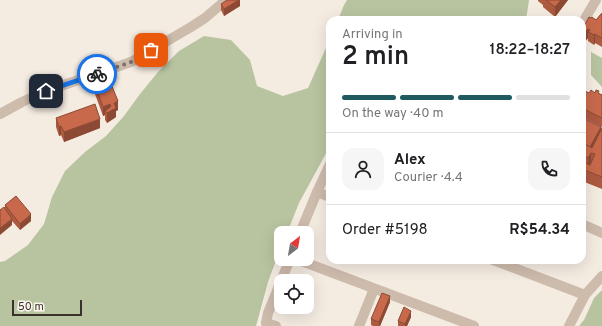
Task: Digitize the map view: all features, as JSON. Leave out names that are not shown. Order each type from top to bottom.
[{"type":"street","points":[[0,114],[46,91],[131,62],[205,18],[226,0]]},
{"type":"street","points":[[586,17],[596,0]]},
{"type":"street","points":[[586,125],[602,132]]},
{"type":"street","points":[[303,226],[316,192],[326,172]]},
{"type":"street","points":[[316,192],[326,196]]},
{"type":"street","points":[[586,226],[602,233]]},
{"type":"street","points":[[502,264],[585,296]]},
{"type":"street","points":[[270,325],[268,313],[287,266]]},
{"type":"street","points":[[314,266],[474,326]]},
{"type":"street","points":[[569,326],[585,296],[602,276]]},
{"type":"street","points":[[359,326],[374,288]]},
{"type":"green space","points":[[347,0],[529,0],[527,16],[340,16]]},
{"type":"green space","points":[[204,36],[231,40],[250,60],[257,86],[283,96],[308,88],[326,48],[326,153],[299,203],[290,226],[274,226],[274,266],[256,326],[0,326],[0,262],[5,261],[28,245],[44,224],[52,197],[65,171],[85,152],[106,136],[124,116],[158,72],[179,51]]},
{"type":"green space","points":[[591,52],[602,58],[602,87],[591,75]]},
{"type":"green space","points":[[602,290],[602,326],[579,326],[584,320],[594,298]]},
{"type":"building","points":[[227,0],[239,0],[224,9],[221,4]]},
{"type":"building","points":[[546,0],[561,0],[555,7]]},
{"type":"building","points":[[601,14],[602,38],[588,32],[590,30],[588,29],[586,32],[586,22],[589,17],[596,20]]},
{"type":"building","points":[[109,79],[118,101],[114,103],[116,108],[107,113],[105,111],[111,106],[110,104],[103,107],[95,85]]},
{"type":"building","points":[[591,90],[595,93],[596,90],[602,95],[602,118],[586,110],[586,92],[589,93]]},
{"type":"building","points":[[95,104],[100,119],[64,132],[61,126],[59,127],[56,118]]},
{"type":"building","points":[[586,120],[601,127],[590,147],[586,145]]},
{"type":"building","points":[[602,128],[602,177],[586,171],[586,163],[590,165],[595,154],[591,153],[588,158],[586,157],[586,145],[592,148]]},
{"type":"building","points":[[16,196],[31,214],[20,224],[5,205]]},
{"type":"building","points":[[4,207],[12,219],[0,228],[0,210]]},
{"type":"building","points":[[382,293],[390,296],[379,322],[371,319]]},
{"type":"building","points":[[404,307],[411,311],[405,324],[398,321]]},
{"type":"way so far","points":[[97,74],[131,62],[151,50]]},
{"type":"route","points":[[46,91],[97,74]]}]
